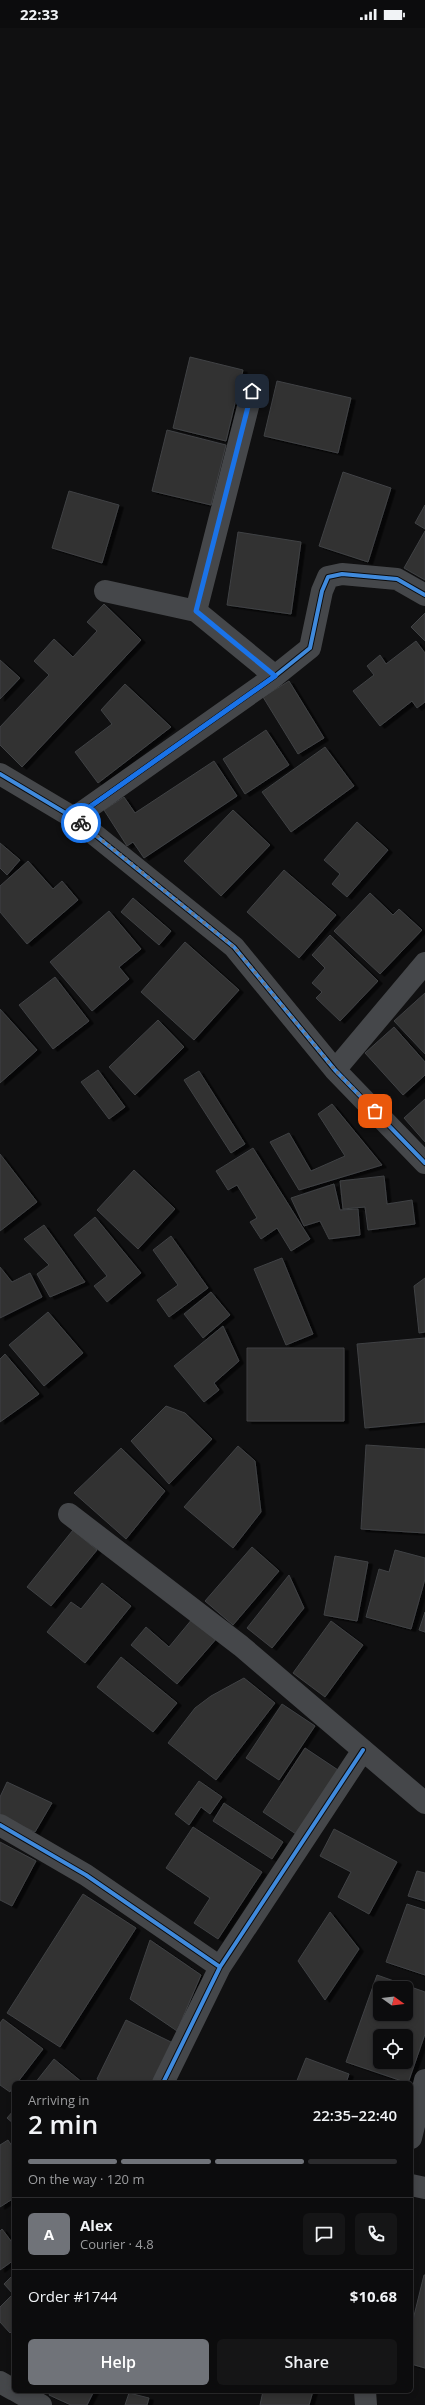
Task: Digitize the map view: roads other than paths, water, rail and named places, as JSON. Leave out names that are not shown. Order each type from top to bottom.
[{"type":"street","points":[[196,611],[252,391]]},
{"type":"street","points":[[74,818],[275,676],[310,648],[322,591],[328,577],[342,574],[397,578],[425,595]]},
{"type":"street","points":[[105,591],[196,611],[275,676]]},
{"type":"street","points":[[0,774],[74,818],[234,947],[335,1070],[425,1163]]},
{"type":"street","points":[[335,1070],[425,962]]},
{"type":"street","points":[[69,1514],[241,1646],[425,1803]]},
{"type":"street","points":[[164,2081],[220,1967],[364,1750]]},
{"type":"street","points":[[0,1825],[86,1875],[220,1967]]},
{"type":"street","points":[[413,2130],[425,2080]]},
{"type":"street","points":[[413,2185],[425,2188]]},
{"type":"street","points":[[0,2382],[12,2389]]},
{"type":"street","points":[[19,2393],[41,2405]]},
{"type":"street","points":[[365,2393],[366,2405]]}]
